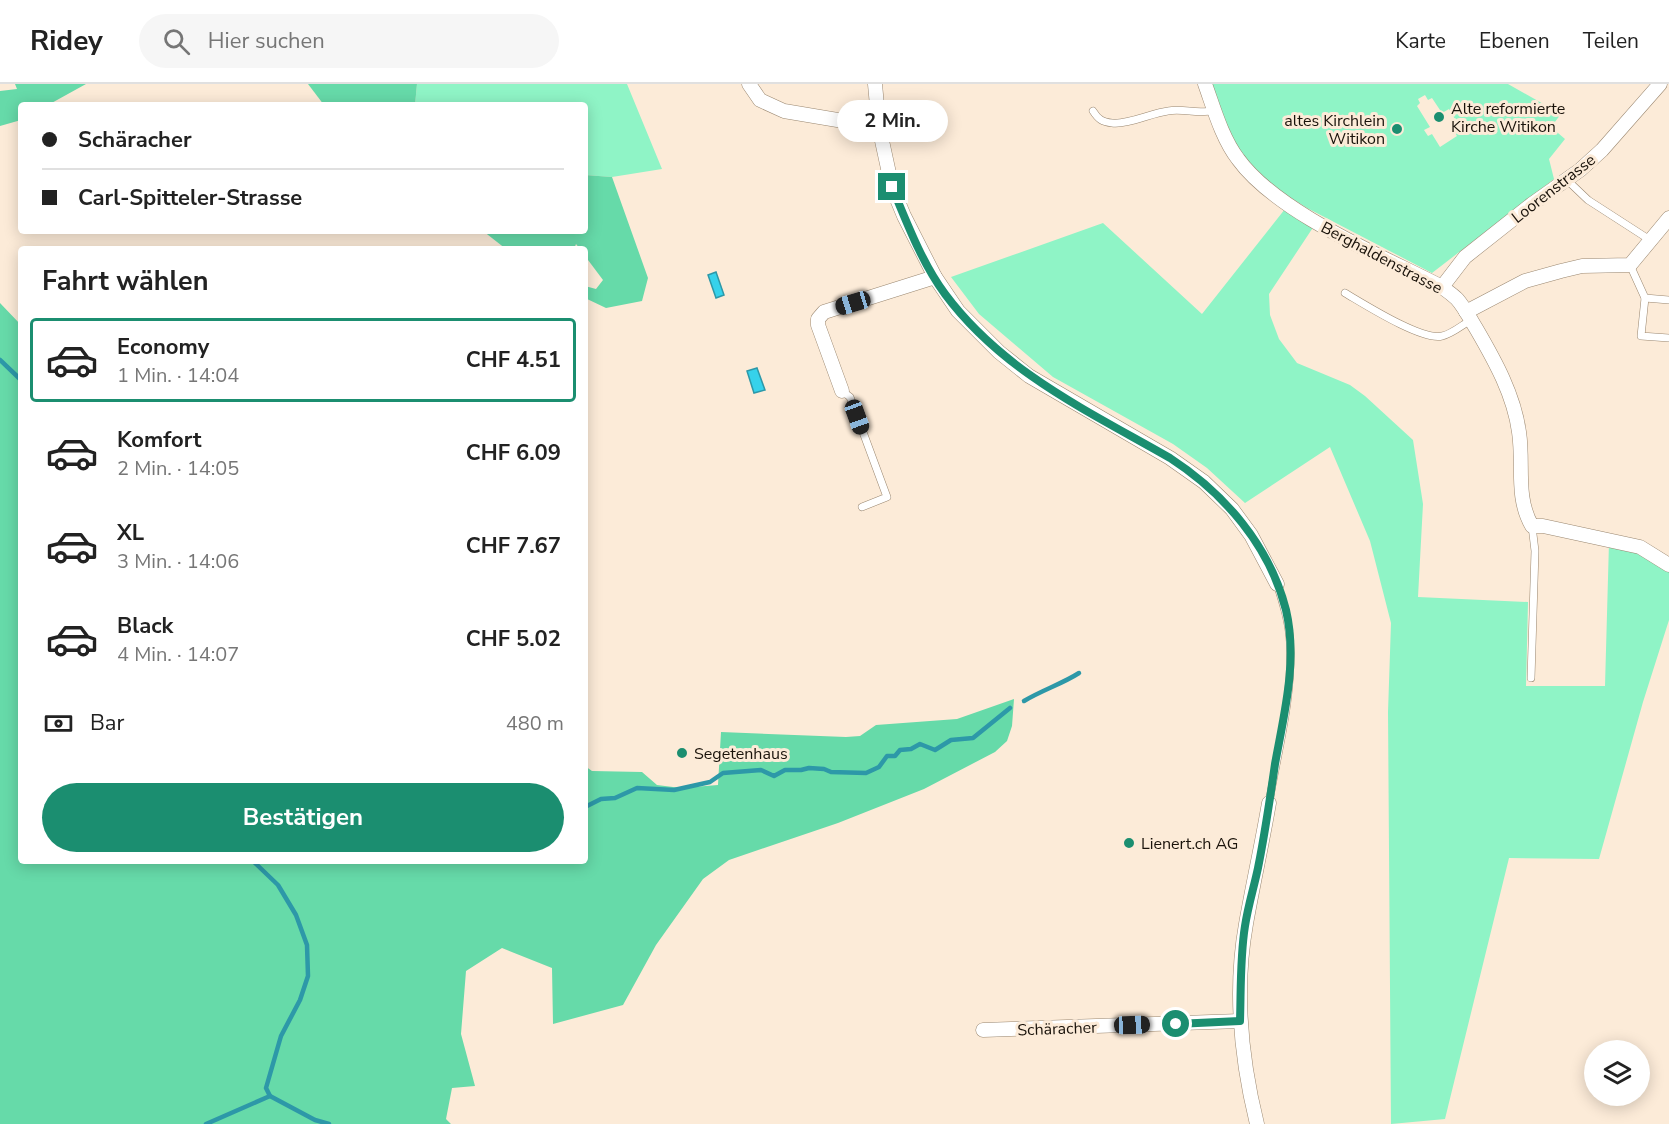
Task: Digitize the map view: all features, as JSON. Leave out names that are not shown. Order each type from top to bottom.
[{"type":"street","points":[[749,84],[760,100],[784,111],[879,127]]},
{"type":"street","points":[[875,84],[879,127],[892,187],[935,277],[958,311],[1013,364],[1047,388],[1170,458],[1189,470],[1219,495],[1251,535],[1276,584]]},
{"type":"street","name":"Berghaldenstrasse","points":[[1204,84],[1227,142],[1236,157],[1245,169],[1272,193],[1317,222],[1442,287],[1456,298],[1497,364],[1512,404],[1519,431],[1522,502],[1525,515],[1532,526]]},
{"type":"street","name":"Loorenstrasse","points":[[1442,287],[1465,257],[1532,204],[1567,180],[1602,150],[1660,84]]},
{"type":"street","points":[[1469,316],[1525,281],[1582,266],[1630,265],[1669,218]]},
{"type":"street","points":[[842,391],[818,325],[818,319],[824,312],[935,277]]},
{"type":"street","points":[[1532,526],[1543,526],[1640,547],[1669,565]]},
{"type":"street","points":[[1257,1124],[1246,1082],[1240,1021],[1241,971],[1245,926],[1269,803]]},
{"type":"street","name":"Schäracher","points":[[983,1030],[1240,1021]]},
{"type":"lane","points":[[1093,111],[1100,120],[1115,124],[1169,110],[1188,109],[1204,113],[1214,110]]},
{"type":"lane","points":[[1567,180],[1588,200],[1650,240]]},
{"type":"lane","points":[[1630,265],[1645,298],[1641,336],[1669,338]]},
{"type":"lane","points":[[1345,293],[1398,323],[1426,334],[1442,336],[1469,316]]},
{"type":"lane","points":[[1645,298],[1669,300]]},
{"type":"lane","points":[[842,391],[850,397],[887,497],[862,507]]},
{"type":"lane","points":[[1532,526],[1535,551],[1532,678]]},
{"type":"lane","points":[[1269,803],[1290,670],[1287,620],[1276,584]]},
{"type":"green space","points":[[15,84],[86,84],[53,102],[18,102],[18,121],[0,126],[0,91],[17,89]]},
{"type":"green space","points":[[308,84],[417,84],[415,102],[322,102]]},
{"type":"green space","points":[[417,84],[627,84],[662,169],[612,177],[588,175],[588,102],[415,102]]},
{"type":"green space","points":[[1210,84],[1508,84],[1561,114],[1551,127],[1565,139],[1549,159],[1554,179],[1432,273],[1307,208],[1274,187],[1255,170],[1236,147]],"holes":[[[1425,95],[1428,100],[1432,98],[1442,113],[1449,109],[1456,121],[1450,125],[1457,136],[1440,147],[1432,134],[1428,136],[1424,130],[1430,127],[1417,106],[1420,103],[1418,99]]]},
{"type":"green space","points":[[588,175],[612,177],[648,278],[642,301],[606,308],[588,299],[588,287],[596,289],[603,280],[588,260],[588,246],[576,244],[575,246],[502,246],[487,234],[588,234]]},
{"type":"green space","points":[[1285,209],[1314,226],[1269,294],[1270,315],[1279,339],[1297,363],[1350,385],[1413,440],[1423,504],[1418,597],[1528,602],[1526,686],[1605,686],[1609,542],[1639,551],[1669,570],[1669,620],[1643,702],[1599,859],[1509,858],[1445,1119],[1391,1124],[1388,712],[1391,623],[1370,541],[1330,447],[1245,503],[1207,468],[1173,444],[1053,377],[979,314],[951,277],[1103,223],[1202,314]]},
{"type":"green space","points":[[0,303],[18,322],[18,864],[588,864],[588,768],[592,771],[642,772],[657,785],[681,788],[718,785],[721,732],[860,736],[876,725],[957,719],[1014,699],[1012,726],[1007,741],[995,752],[924,789],[838,823],[729,860],[703,879],[656,945],[623,1005],[553,1024],[552,968],[502,948],[466,971],[461,1034],[475,1086],[452,1088],[446,1119],[451,1124],[0,1124]]},
{"type":"water","points":[[716,272],[724,295],[716,298],[708,275]]},
{"type":"water","points":[[757,368],[765,390],[754,393],[747,371]]},
{"type":"waterway","points":[[0,360],[18,377]]},
{"type":"waterway","points":[[1024,701],[1079,673]]},
{"type":"waterway","points":[[588,806],[601,799],[615,798],[637,788],[674,790],[710,782],[723,773],[761,770],[774,776],[785,770],[809,768],[831,772],[866,773],[879,767],[887,756],[895,756],[900,750],[911,749],[920,744],[935,750],[951,740],[973,738],[1010,708]]},
{"type":"waterway","points":[[256,864],[278,885],[296,915],[307,945],[308,976],[300,1000],[281,1036],[266,1088],[270,1096],[315,1120],[329,1124]]},
{"type":"waterway","points":[[206,1124],[270,1096]]},
{"type":"place","name":"Alte reformierte Kirche Witikon","points":[[1439,117]]},
{"type":"place","name":"altes Kirchlein Witikon","points":[[1397,129]]},
{"type":"place","name":"Segetenhaus","points":[[682,753]]},
{"type":"place","name":"Lienert.ch AG","points":[[1129,843]]},
{"type":"route","points":[[892,187],[935,277],[958,311],[1013,364],[1047,388],[1170,458],[1189,470],[1219,495],[1251,535],[1276,584],[1286,610],[1290,640],[1288,691],[1258,867],[1245,926],[1240,1021],[1176,1024]]}]
